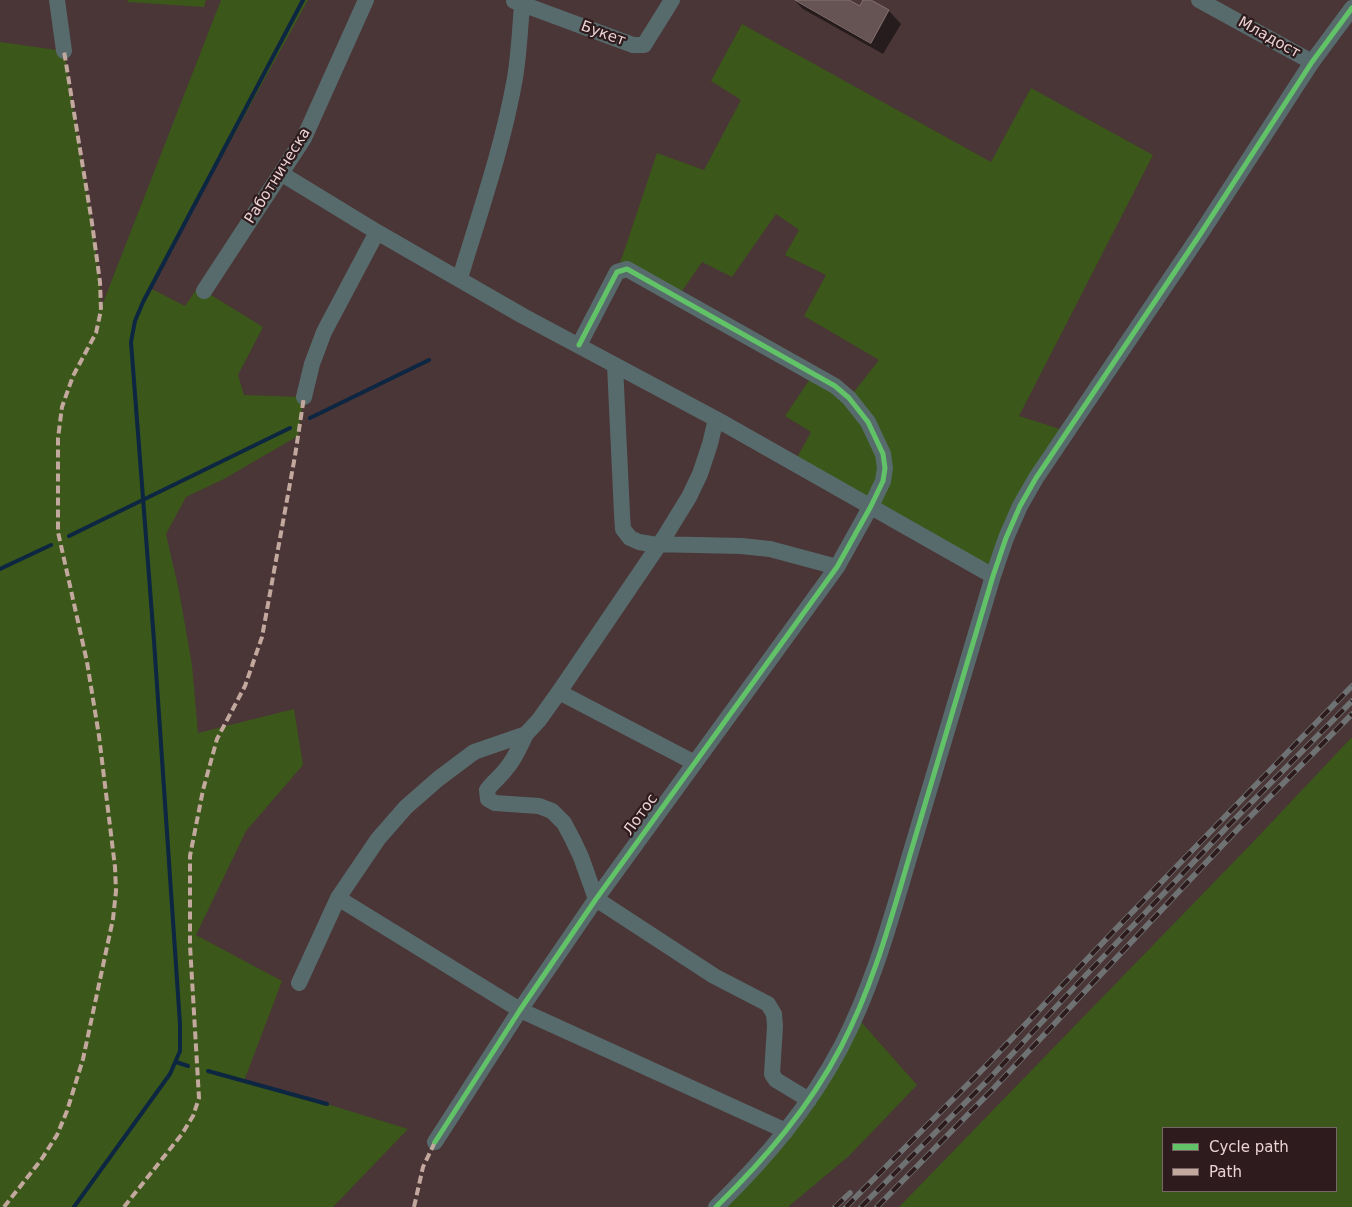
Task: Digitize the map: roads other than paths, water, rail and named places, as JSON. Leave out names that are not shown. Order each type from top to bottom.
[{"type":"street","points":[[57,0],[64,51]]},
{"type":"street","name":"Работническа","points":[[204,291],[304,138],[366,0]]},
{"type":"street","name":"Букет","points":[[517,2],[633,45],[644,45],[672,0]]},
{"type":"street","name":"Младост","points":[[1199,0],[1312,62]]},
{"type":"street","points":[[460,278],[498,151],[516,76],[517,2]]},
{"type":"street","points":[[716,1207],[751,1172],[786,1131],[809,1100],[840,1048],[856,1016],[881,951],[993,576],[1006,538],[1020,506],[1036,478],[1202,233],[1312,62],[1352,8]]},
{"type":"street","points":[[282,174],[523,316],[716,419],[993,576]]},
{"type":"street","points":[[304,397],[312,364],[324,332],[378,232]]},
{"type":"street","name":"Лотос","points":[[435,1142],[520,1010],[596,899],[837,567],[871,506],[882,481],[885,468],[883,454],[868,422],[849,398],[826,380],[627,269],[617,272],[579,345]]},
{"type":"street","points":[[615,365],[623,529],[630,538],[658,545],[741,546],[770,549],[837,567]]},
{"type":"street","points":[[716,419],[700,474],[689,497],[559,692],[526,734],[514,759],[487,790],[488,799],[495,803],[539,806],[552,811],[564,824],[573,840],[596,899],[714,976],[768,1004],[774,1014],[775,1026],[772,1074],[776,1080],[809,1100]]},
{"type":"street","points":[[559,692],[695,763]]},
{"type":"street","points":[[299,983],[338,898],[378,839],[406,807],[438,779],[474,752],[526,734]]},
{"type":"street","points":[[338,898],[520,1010],[786,1131]]},
{"type":"waterway","points":[[74,1207],[170,1074],[180,1051],[180,1024],[154,641],[131,342],[135,321],[143,302],[303,0]]},
{"type":"waterway","points":[[310,418],[429,360]]},
{"type":"waterway","points":[[69,536],[290,428]]},
{"type":"waterway","points":[[0,569],[51,545]]},
{"type":"waterway","points":[[176,1062],[188,1066]]},
{"type":"waterway","points":[[208,1071],[327,1104]]},
{"type":"railway","points":[[846,1207],[984,1068],[1111,934],[1352,686]]},
{"type":"railway","points":[[861,1207],[990,1078],[1227,827],[1352,701]]},
{"type":"railway","points":[[877,1207],[994,1088],[1233,834],[1352,714]]},
{"type":"railway","points":[[835,1207],[850,1193]]}]
